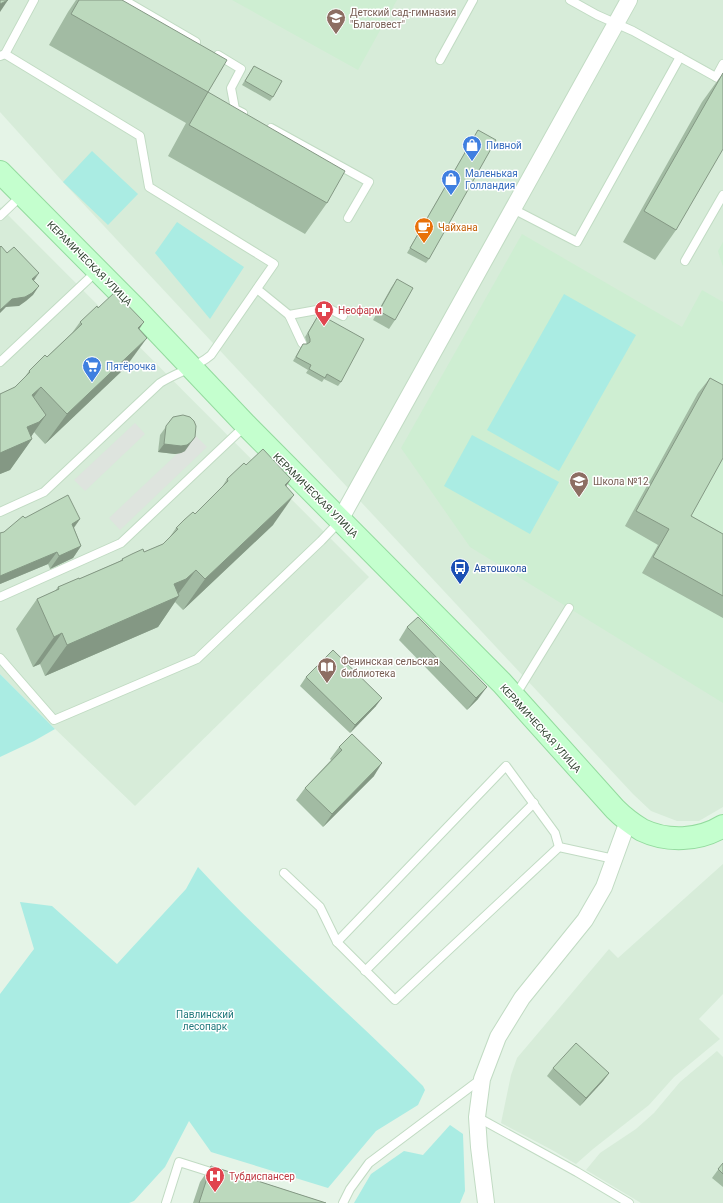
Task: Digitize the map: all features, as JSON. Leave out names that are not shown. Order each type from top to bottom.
[{"type":"main road","name":"КЕРАМИЧЕСКАЯ УЛИЦА","points":[[0,172],[98,270],[246,425],[514,697],[598,792],[628,821],[643,830],[659,836],[674,838],[696,837],[722,829]]},
{"type":"street","points":[[340,520],[629,0]]},
{"type":"street","points":[[486,1203],[477,1117],[482,1079],[498,1037],[522,998],[585,920],[604,887],[628,821]]},
{"type":"lane","points":[[0,512],[44,492],[160,383],[204,362],[211,355],[274,264],[149,186],[140,136],[2,55],[34,0]]},
{"type":"lane","points":[[124,0],[241,69],[231,88],[235,109],[248,116]]},
{"type":"lane","points":[[440,60],[473,0]]},
{"type":"lane","points":[[570,0],[597,15],[633,31],[719,79],[723,64]]},
{"type":"lane","points":[[513,209],[577,242],[680,57]]},
{"type":"lane","points":[[262,124],[369,182],[348,218]]},
{"type":"lane","points":[[0,216],[22,195]]},
{"type":"lane","points":[[685,261],[723,196]]},
{"type":"lane","points":[[0,362],[98,270]]},
{"type":"lane","points":[[256,289],[289,315],[302,343]]},
{"type":"lane","points":[[289,315],[328,308],[343,316]]},
{"type":"lane","points":[[0,597],[121,544],[246,425]]},
{"type":"lane","points":[[0,658],[54,720],[197,658],[340,520]]},
{"type":"lane","points":[[514,697],[569,608]]},
{"type":"lane","points":[[337,942],[506,766],[555,833],[559,847]]},
{"type":"lane","points":[[365,971],[534,803]]},
{"type":"lane","points":[[559,847],[614,859]]},
{"type":"lane","points":[[284,873],[320,907],[337,942],[395,1000],[559,847]]},
{"type":"lane","points":[[343,1203],[350,1189],[369,1163],[482,1079]]},
{"type":"lane","points":[[477,1117],[577,1172],[629,1203]]},
{"type":"lane","points":[[166,1203],[179,1162],[224,1176]]},
{"type":"shaded area","points":[[0,0],[723,0],[723,807],[699,821],[677,821],[651,811],[633,794],[63,182],[0,112]]},
{"type":"shaded area","name":"Детский сад-гимназия \"Благовест\"","points":[[232,0],[397,0],[358,70]]},
{"type":"shaded area","points":[[0,207],[369,577],[135,806],[0,674]]},
{"type":"shaded area","name":"Школа №12","points":[[522,234],[682,327],[702,290],[723,302],[723,703],[470,547],[401,448]]},
{"type":"shaded area","points":[[723,242],[723,267],[718,251]]},
{"type":"shaded area","points":[[135,423],[145,434],[85,491],[74,480]]},
{"type":"shaded area","points":[[196,436],[207,447],[120,530],[109,518]]},
{"type":"shaded area","points":[[723,864],[723,994],[699,1019],[720,1039],[674,1077],[649,1105],[576,1164],[501,1123],[511,1075],[517,1058],[609,949],[618,958]]},
{"type":"shaded area","points":[[717,1051],[723,1057],[723,1203],[641,1203],[586,1170],[600,1153],[636,1129],[654,1113],[680,1082]]},
{"type":"green space","points":[[92,151],[138,194],[108,225],[63,182]]},
{"type":"green space","points":[[177,222],[244,267],[210,319],[155,253]]},
{"type":"green space","points":[[564,294],[636,335],[559,471],[487,430]]},
{"type":"green space","points":[[472,435],[559,482],[530,534],[444,486]]},
{"type":"green space","points":[[0,674],[55,729],[0,757]]},
{"type":"green space","name":"Павлинский лесопарк","points":[[198,867],[281,951],[423,1086],[425,1090],[418,1105],[376,1131],[328,1188],[211,1152],[189,1121],[165,1167],[134,1201],[129,1203],[0,1203],[0,994],[34,949],[20,902],[52,906],[117,964],[186,889]]},
{"type":"green space","points":[[450,1125],[463,1134],[465,1191],[460,1203],[354,1203],[371,1174],[404,1151],[423,1155]]},
{"type":"building","points":[[0,0],[8,0],[0,4]]},
{"type":"building","points":[[79,0],[122,0],[227,60],[208,92],[71,14]]},
{"type":"building","points":[[254,66],[282,81],[273,97],[245,81]]},
{"type":"building","points":[[723,73],[723,149],[676,230],[644,211]]},
{"type":"building","points":[[208,92],[345,171],[327,203],[189,125]]},
{"type":"building","points":[[478,130],[496,140],[429,259],[410,248]]},
{"type":"building","points":[[1,246],[7,253],[14,247],[39,273],[32,279],[39,286],[25,297],[12,299],[0,310],[0,247]]},
{"type":"building","points":[[397,279],[413,288],[395,320],[379,311]]},
{"type":"building","points":[[115,292],[144,322],[138,328],[147,338],[67,414],[41,387],[32,395],[46,415],[39,422],[27,427],[32,439],[0,453],[0,394],[15,387],[45,355],[47,357],[82,324],[80,322]]},
{"type":"building","points":[[319,314],[364,339],[341,382],[327,374],[325,378],[309,369],[311,365],[296,357],[303,344],[310,342],[308,333]]},
{"type":"building","points":[[710,378],[723,385],[723,458],[691,516],[723,534],[723,596],[653,557],[669,529],[636,511]]},
{"type":"building","points":[[183,415],[190,417],[194,421],[196,426],[195,437],[187,445],[181,446],[164,444],[166,426],[173,417]]},
{"type":"building","points":[[263,449],[291,479],[285,485],[294,495],[205,579],[196,570],[186,579],[174,584],[179,596],[67,645],[62,633],[54,637],[37,599],[59,589],[58,587],[123,560],[122,559],[143,549],[144,552],[163,544],[178,529],[176,528],[184,520],[193,512],[195,514],[228,481],[227,479],[244,463],[246,465]]},
{"type":"building","points":[[68,495],[80,519],[72,524],[81,546],[59,556],[57,552],[0,576],[0,533],[4,532],[23,516],[25,518]]},
{"type":"building","points":[[418,617],[487,687],[476,698],[407,627]]},
{"type":"building","points":[[333,650],[382,698],[355,725],[306,677]]},
{"type":"building","points":[[352,734],[382,763],[332,814],[305,788],[342,750],[339,747]]},
{"type":"building","points":[[576,1043],[609,1073],[586,1098],[553,1068]]},
{"type":"building","points":[[723,1163],[723,1174],[718,1169]]},
{"type":"building","points":[[211,1166],[326,1203],[199,1203]]},
{"type":"place","name":"Детский сад-гимназия \"Благовест\"","points":[[336,35]]},
{"type":"place","name":"Пивной","points":[[472,162]]},
{"type":"place","name":"Маленькая Голландия","points":[[451,196]]},
{"type":"place","name":"Чайхана","points":[[424,244]]},
{"type":"place","name":"Неофарм","points":[[324,327]]},
{"type":"place","name":"Пятёрочка","points":[[92,383]]},
{"type":"place","name":"Школа №12","points":[[579,498]]},
{"type":"place","name":"Автошкола","points":[[460,585]]},
{"type":"place","name":"Фенинская сельская библиотека","points":[[327,684]]},
{"type":"place","name":"Тубдиспансер","points":[[215,1193]]}]
